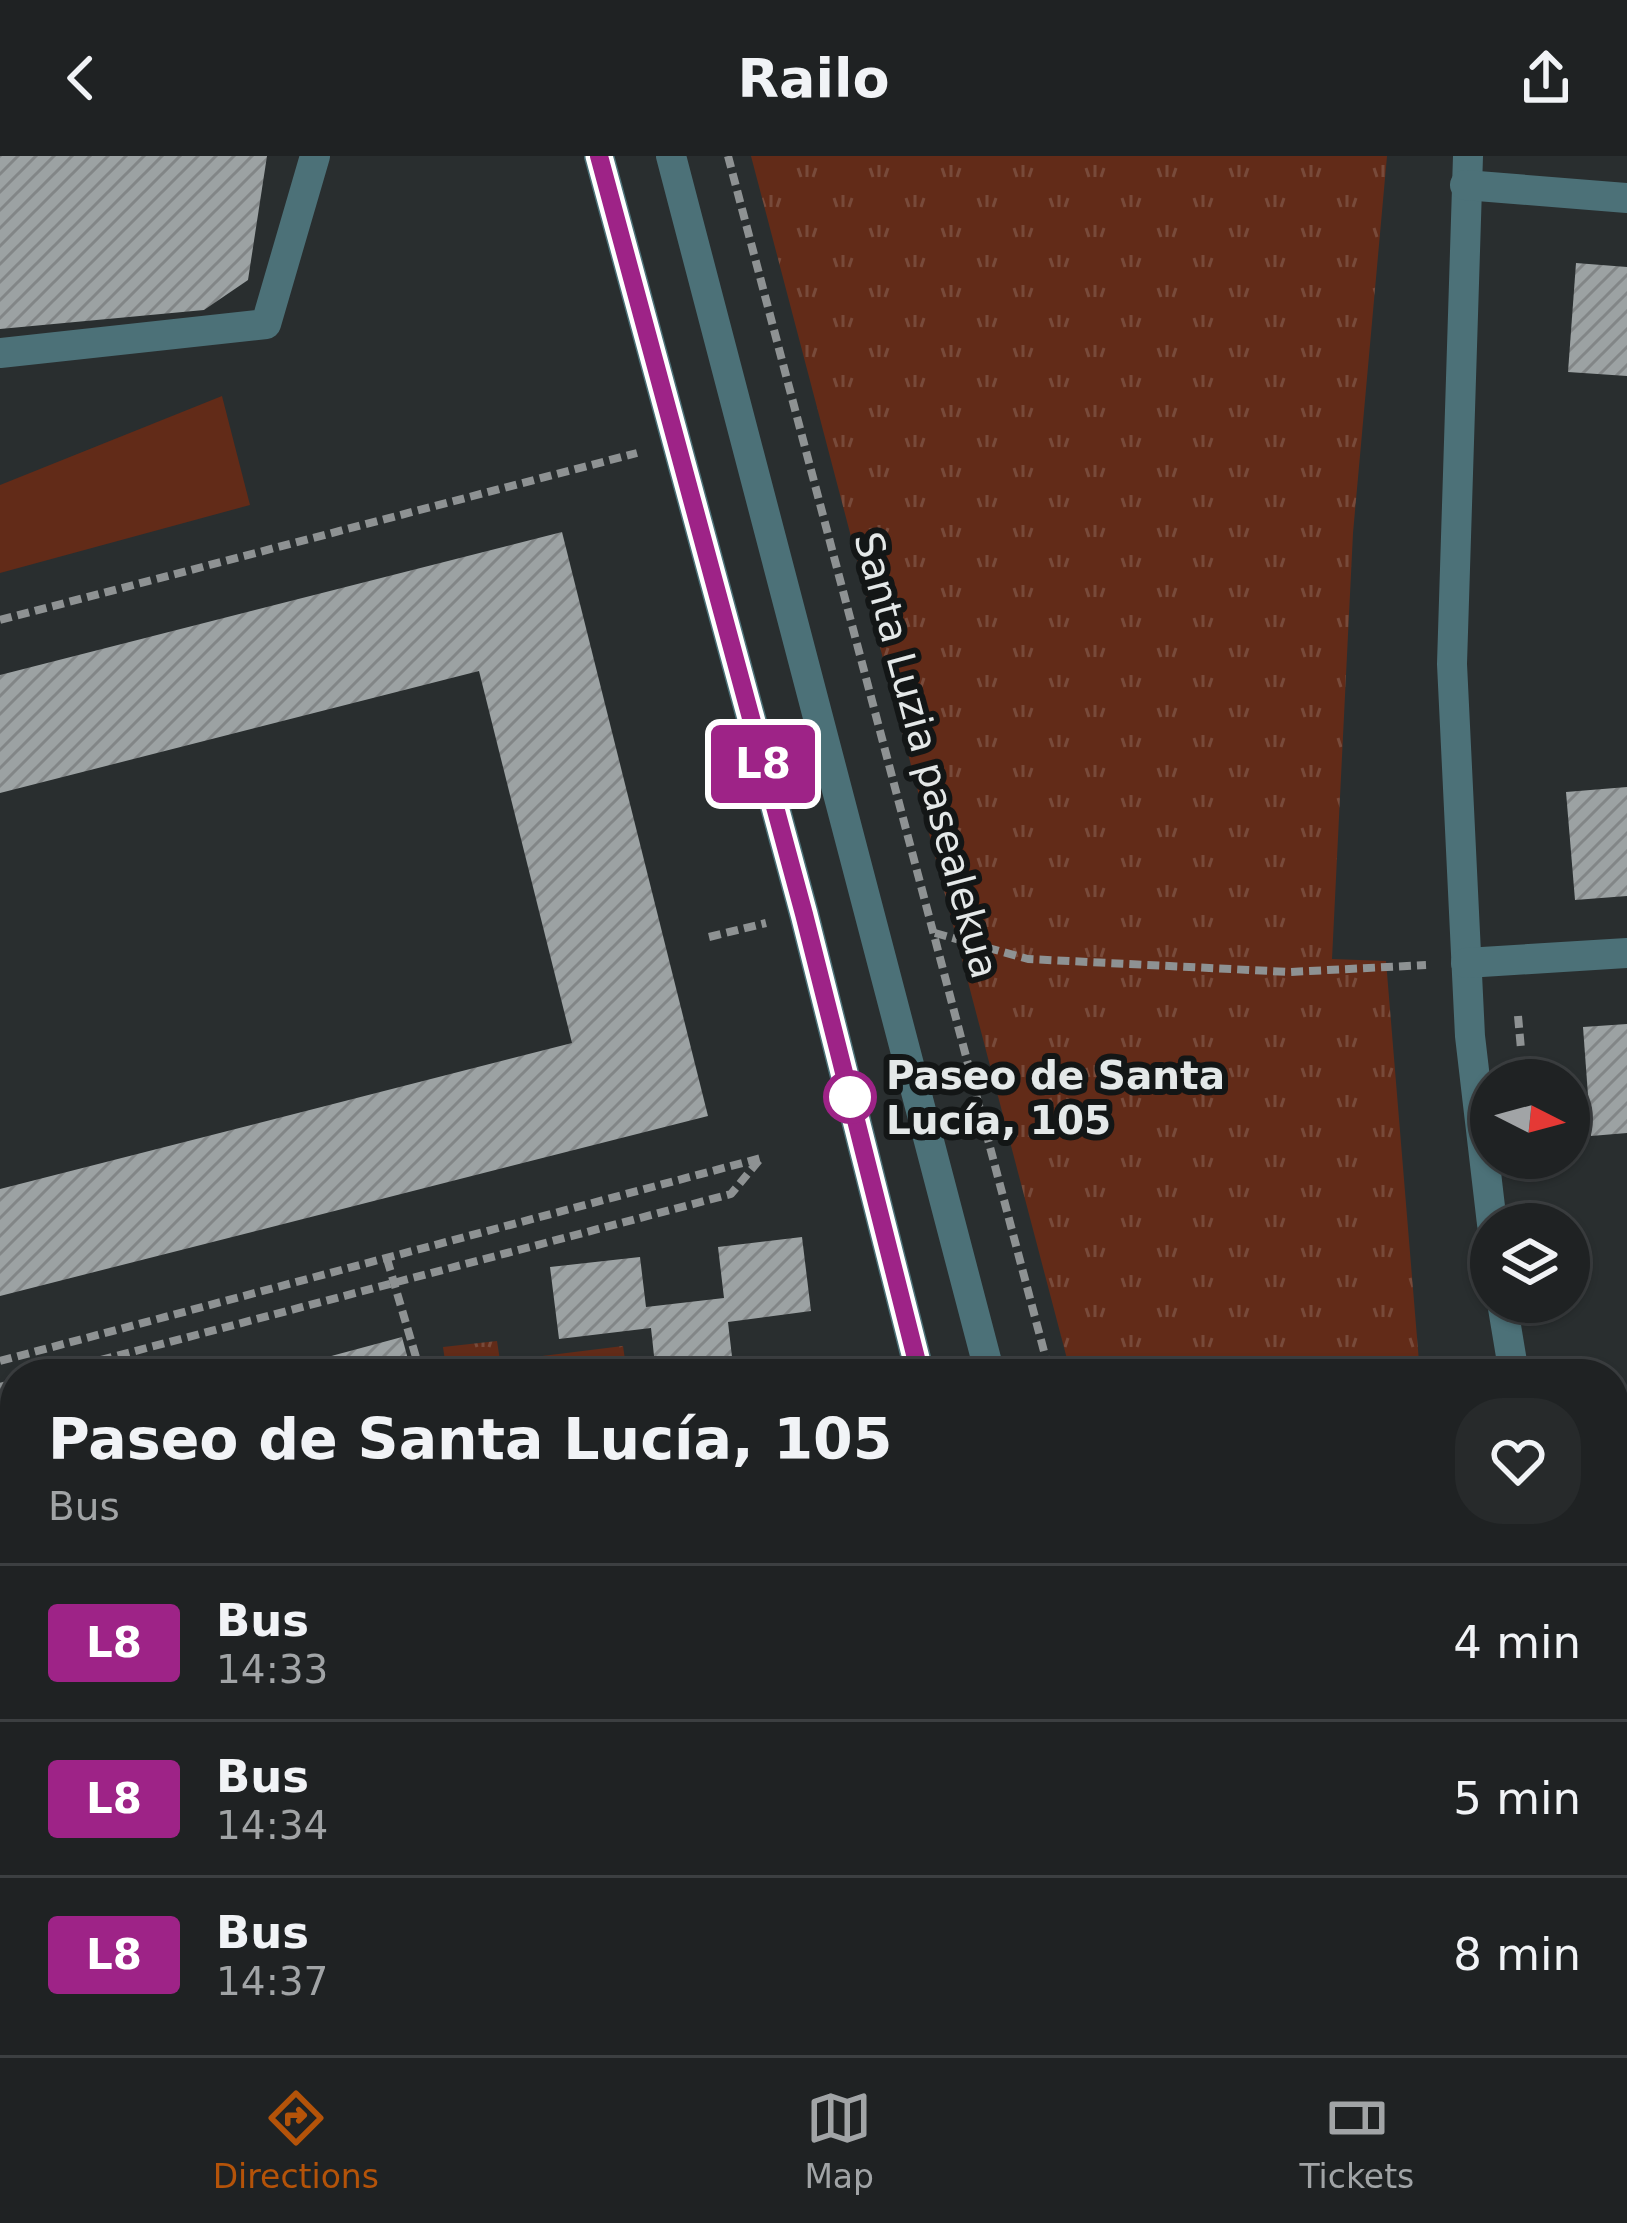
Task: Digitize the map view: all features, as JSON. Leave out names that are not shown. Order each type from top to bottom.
[{"type":"street","points":[[0,352],[266,324],[315,156]]},
{"type":"street","points":[[599,156],[800,898],[916,1359]]},
{"type":"street","points":[[671,156],[986,1359]]},
{"type":"street","points":[[1490,1203],[1470,1036],[1452,664],[1467,171],[1627,198]]},
{"type":"street","points":[[1466,963],[1627,953]]},
{"type":"street","points":[[1506,1323],[1512,1359]]},
{"type":"path","name":"Santa Luzia pasealekua","points":[[728,156],[1046,1359]]},
{"type":"path","points":[[0,620],[676,443]]},
{"type":"path","points":[[922,928],[1028,959],[1290,972],[1466,963]]},
{"type":"path","points":[[1513,962],[1521,1056]]},
{"type":"path","points":[[8,1359],[761,1158],[731,1194],[105,1359]]},
{"type":"path","points":[[387,1259],[417,1359]]},
{"type":"green space","points":[[751,156],[1387,156],[1353,533],[1332,959],[1386,961],[1419,1359],[1067,1359]]},
{"type":"green space","points":[[222,396],[250,505],[0,573],[0,485]]},
{"type":"green space","points":[[497,1341],[500,1359],[445,1359],[443,1347]]},
{"type":"green space","points":[[623,1346],[625,1359],[518,1359]]},
{"type":"building","points":[[0,156],[267,156],[248,280],[204,310],[0,329]]},
{"type":"building","points":[[1576,263],[1627,267],[1627,376],[1568,372]]},
{"type":"building","points":[[562,532],[708,1116],[0,1296],[0,1189],[572,1043],[479,671],[0,793],[0,675]]},
{"type":"building","points":[[1627,787],[1627,896],[1575,900],[1566,792]]},
{"type":"building","points":[[1627,1024],[1627,1133],[1591,1136],[1590,1059],[1585,1059],[1583,1027]]},
{"type":"building","points":[[802,1237],[811,1311],[728,1322],[732,1359],[654,1359],[651,1328],[559,1339],[550,1267],[640,1257],[646,1307],[724,1298],[718,1247]]},
{"type":"building","points":[[402,1337],[408,1359],[320,1359]]},
{"type":"bus line","name":"L8","points":[[599,156],[804,914],[916,1359]]},
{"type":"place","name":"Paseo de Santa Lucía, 105","points":[[850,1097]]}]
